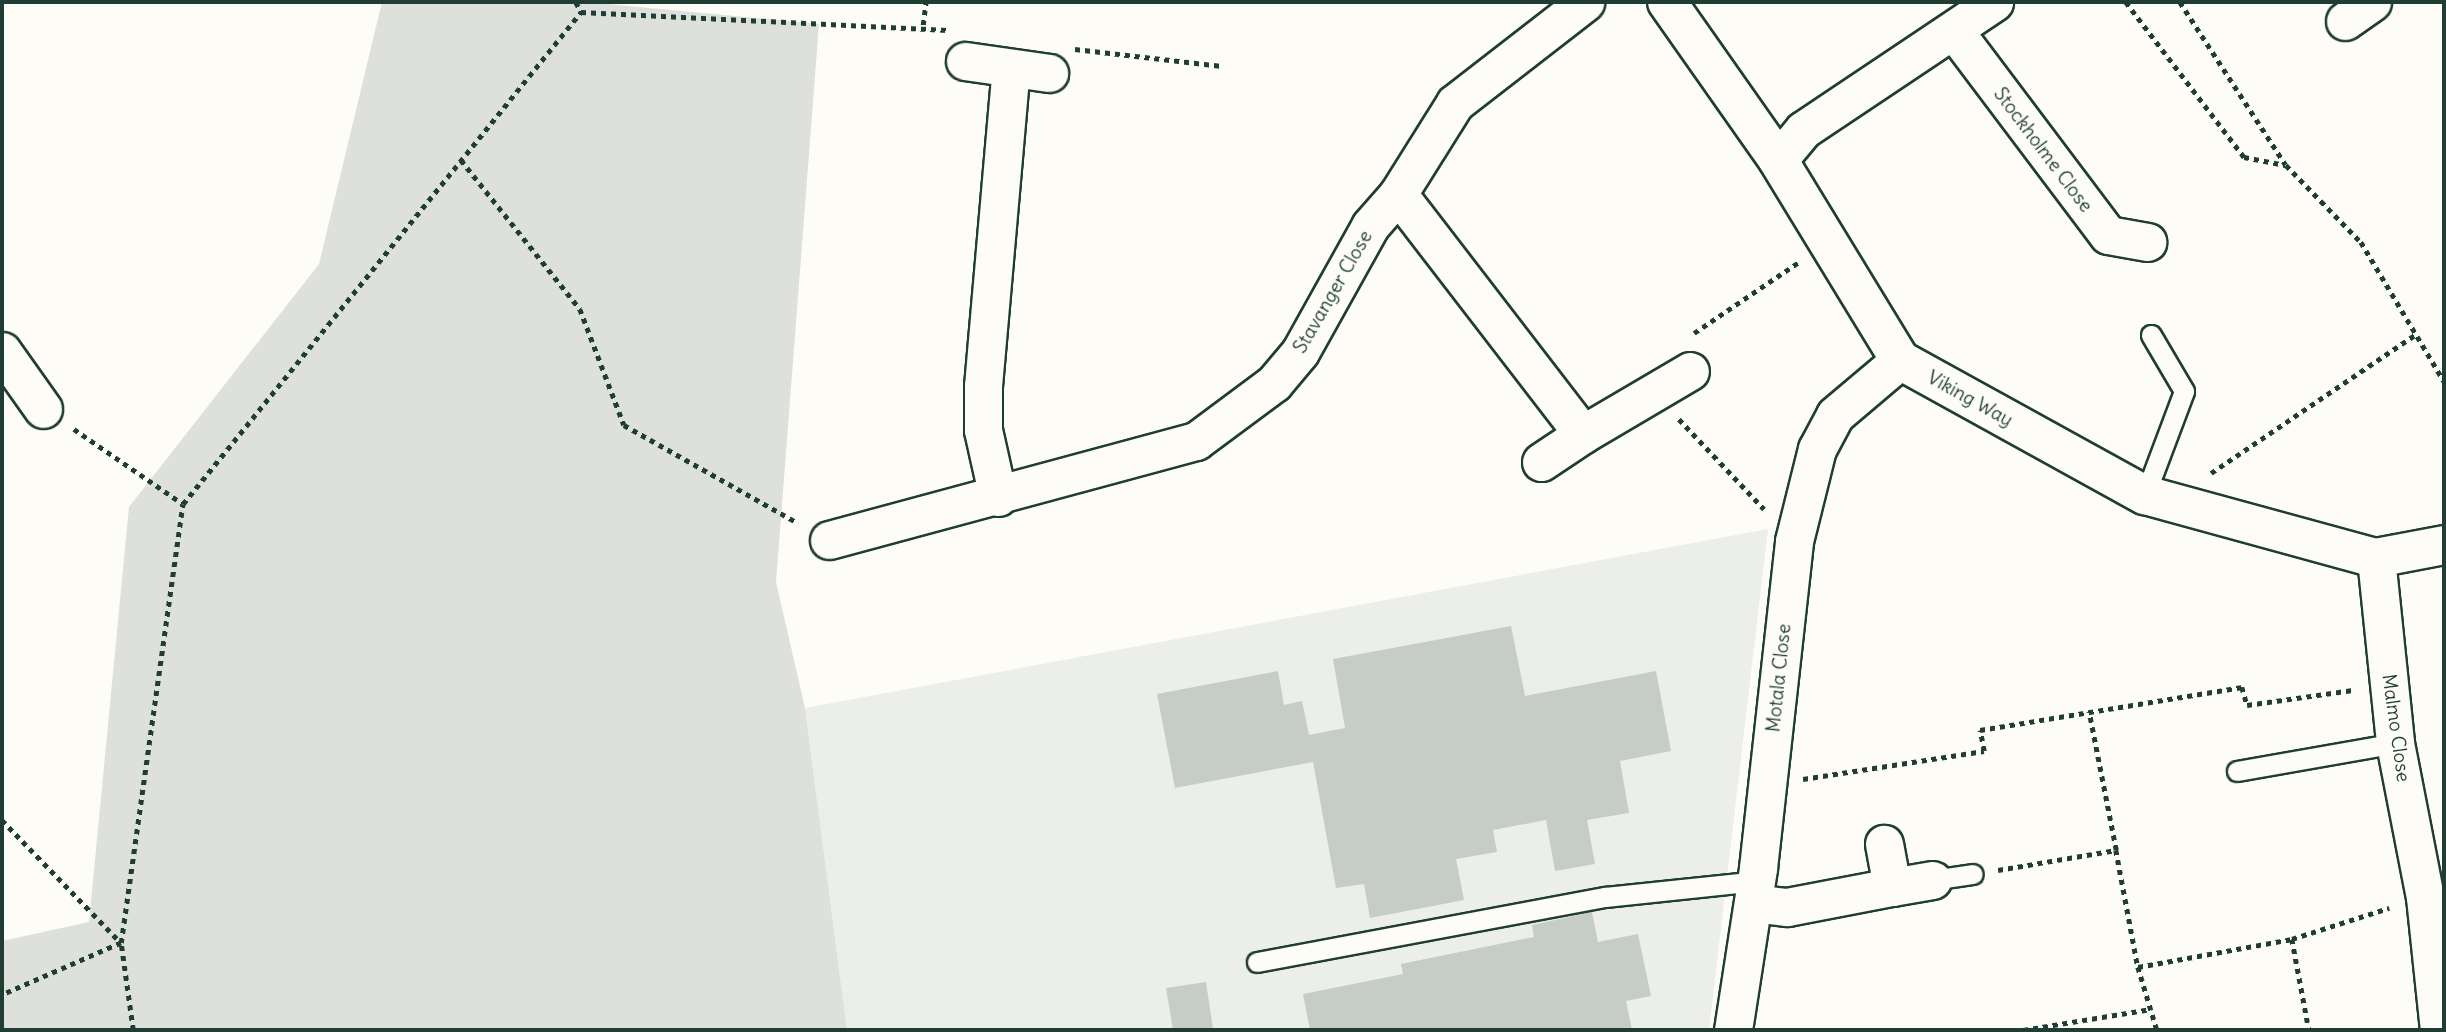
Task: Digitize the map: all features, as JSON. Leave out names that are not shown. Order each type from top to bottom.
[{"type":"street","name":"Stavanger Close","points":[[829,540],[998,497],[1196,441],[1274,383],[1300,352],[1370,226],[1398,194],[1455,103],[1585,2]]},
{"type":"street","name":"Viking Way","points":[[1667,2],[1778,160],[1826,244],[1900,360],[2145,495],[2376,558],[2444,545]]},
{"type":"street","points":[[1778,160],[1803,130],[1955,32],[1986,4]]},
{"type":"street","name":"Stockholme Close","points":[[1955,32],[2108,235],[2147,242]]},
{"type":"street","points":[[962,46],[1011,68],[1055,60]]},
{"type":"street","points":[[998,497],[982,430],[983,386],[1011,68]]},
{"type":"street","points":[[1398,194],[1583,434]]},
{"type":"street","points":[[2,351],[43,409]]},
{"type":"street","name":"Motala Close","points":[[1732,1030],[1754,892],[1794,541],[1817,449],[1835,415],[1900,360]]},
{"type":"street","points":[[1541,461],[1583,434],[1656,396],[1690,371]]},
{"type":"street","name":"Malmo Close","points":[[2376,558],[2395,743],[2435,895],[2439,1030]]},
{"type":"street","points":[[1884,844],[1892,887]]},
{"type":"street","points":[[1754,892],[1787,906],[1932,880]]},
{"type":"lane","points":[[2145,495],[2184,391],[2151,335]]},
{"type":"lane","points":[[2237,771],[2395,743]]},
{"type":"lane","points":[[1932,880],[1973,874]]},
{"type":"lane","points":[[1257,962],[1605,897],[1754,892]]},
{"type":"path","points":[[576,2],[581,12]]},
{"type":"path","points":[[923,25],[926,2]]},
{"type":"path","points":[[2126,2],[2244,157],[2286,165]]},
{"type":"path","points":[[2180,2],[2286,165],[2361,242],[2444,381]]},
{"type":"path","points":[[581,12],[923,25],[962,46]]},
{"type":"path","points":[[133,1030],[121,943],[183,504],[581,12]]},
{"type":"path","points":[[1055,60],[1222,66]]},
{"type":"path","points":[[461,160],[580,309],[624,425],[829,540]]},
{"type":"path","points":[[1690,371],[1681,342],[1826,244]]},
{"type":"path","points":[[2195,509],[2202,480],[2416,334]]},
{"type":"path","points":[[1656,396],[1794,541]]},
{"type":"path","points":[[43,409],[183,504]]},
{"type":"path","points":[[1767,784],[1984,751],[1980,730],[2242,687],[2247,705],[2389,684]]},
{"type":"path","points":[[2089,712],[2138,967],[2157,1030]]},
{"type":"path","points":[[2,820],[121,943]]},
{"type":"path","points":[[1973,874],[2116,850]]},
{"type":"path","points":[[2138,967],[2292,939],[2435,895]]},
{"type":"path","points":[[2292,939],[2309,1030]]},
{"type":"path","points":[[2,995],[121,943]]},
{"type":"path","points":[[2022,1030],[2151,1009]]},
{"type":"shaded area","points":[[382,2],[586,2],[819,24],[776,582],[805,708],[847,1030],[2,1030],[2,941],[89,922],[129,507],[319,264]]},
{"type":"shaded area","points":[[1768,529],[1709,1030],[847,1030],[805,708]]},
{"type":"building","points":[[1511,626],[1525,696],[1656,671],[1671,751],[1620,761],[1629,813],[1587,820],[1595,864],[1555,871],[1546,820],[1493,830],[1497,852],[1456,859],[1464,900],[1370,918],[1364,884],[1336,888],[1313,762],[1175,788],[1157,694],[1278,671],[1284,705],[1302,701],[1309,735],[1345,728],[1333,659]]},
{"type":"building","points":[[1592,912],[1598,942],[1638,934],[1651,996],[1626,1001],[1632,1030],[1310,1030],[1303,994],[1403,974],[1401,964],[1534,937],[1532,925]]},
{"type":"building","points":[[1206,982],[1213,1029],[1173,1030],[1166,988]]}]
